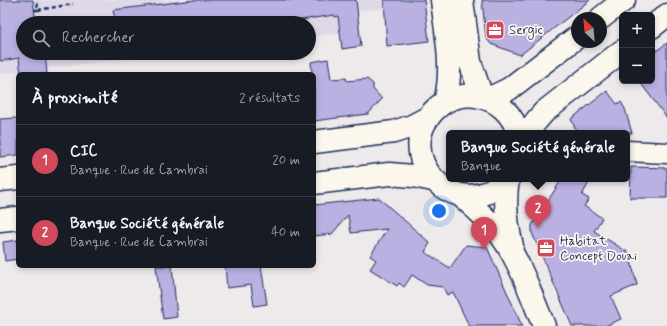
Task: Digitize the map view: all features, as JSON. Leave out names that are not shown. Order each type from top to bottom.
[{"type":"main road","points":[[442,0],[449,54],[449,78],[445,102]]},
{"type":"main road","points":[[462,0],[470,62],[485,98]]},
{"type":"main road","points":[[607,13],[624,0]]},
{"type":"main road","points":[[655,25],[667,15]]},
{"type":"main road","points":[[485,98],[509,89],[571,41]]},
{"type":"main road","points":[[529,130],[544,112],[619,53]]},
{"type":"main road","points":[[316,142],[394,132],[412,126],[428,117],[445,102],[463,96],[485,98],[499,105],[508,114],[517,130]]},
{"type":"main road","points":[[428,117],[422,131],[420,146],[422,161],[433,180],[446,190],[460,195],[483,194],[497,188],[504,182]]},
{"type":"main road","points":[[316,183],[389,174],[413,176],[433,180]]},
{"type":"main road","points":[[0,180],[16,178]]},
{"type":"main road","points":[[508,182],[505,207],[508,232],[514,257],[544,326]]},
{"type":"main road","points":[[460,195],[494,227],[514,257]]},
{"type":"main road","points":[[0,220],[16,218]]},
{"type":"street","points":[[630,151],[667,153]]},
{"type":"path","points":[[37,0],[38,10]]},
{"type":"path","points":[[34,10],[73,4]]},
{"type":"shaded area","points":[[0,0],[424,0],[424,3],[357,11],[359,31],[316,36],[316,16],[16,16],[16,60],[116,60],[0,74]]},
{"type":"building","points":[[0,0],[33,0],[35,16],[16,16],[16,58],[0,61]]},
{"type":"building","points":[[194,0],[356,0],[361,46],[342,49],[338,16],[335,17],[334,15],[316,18],[316,16],[114,16],[113,10]]},
{"type":"building","points":[[384,0],[424,0],[429,41],[387,46]]},
{"type":"building","points":[[482,0],[590,0],[575,12],[571,12],[571,15],[520,55],[491,44],[486,38]]},
{"type":"building","points":[[667,43],[667,118],[641,84],[655,84],[655,52]]},
{"type":"building","points":[[328,59],[331,79],[346,78],[347,81],[367,79],[373,84],[373,89],[382,99],[368,114],[316,121],[316,72],[312,72],[311,62]]},
{"type":"building","points":[[19,60],[46,60],[47,72],[21,72]]},
{"type":"building","points":[[607,91],[617,104],[621,102],[625,109],[632,133],[630,133],[630,130],[576,130],[571,119]]},
{"type":"building","points":[[16,118],[16,155],[0,157],[0,119]]},
{"type":"building","points":[[631,167],[667,168],[667,198],[630,198]]},
{"type":"building","points":[[560,182],[589,182],[582,195],[589,199],[584,206],[602,218],[594,231],[629,253],[637,285],[611,296],[621,319],[605,326],[572,326],[532,233],[532,225]]},
{"type":"building","points":[[379,198],[430,243],[425,252],[450,268],[466,245],[487,247],[522,326],[469,326],[453,292],[447,295],[443,287],[427,285],[412,275],[404,287],[399,283],[397,286],[370,269],[376,260],[370,256],[387,229],[351,233],[348,215],[332,234],[316,236],[316,205]]},
{"type":"building","points":[[16,240],[16,259],[5,261],[3,242]]},
{"type":"building","points":[[156,268],[172,268],[177,317],[163,319]]},
{"type":"building","points":[[225,268],[261,268],[267,304],[254,306],[251,285],[227,288]]},
{"type":"place","name":"Sergic","points":[[495,30]]},
{"type":"place","name":"Banque Société générale","points":[[538,228]]},
{"type":"place","name":"Habitat Concept Douai","points":[[546,248]]},
{"type":"place","name":"CIC","points":[[484,250]]}]
